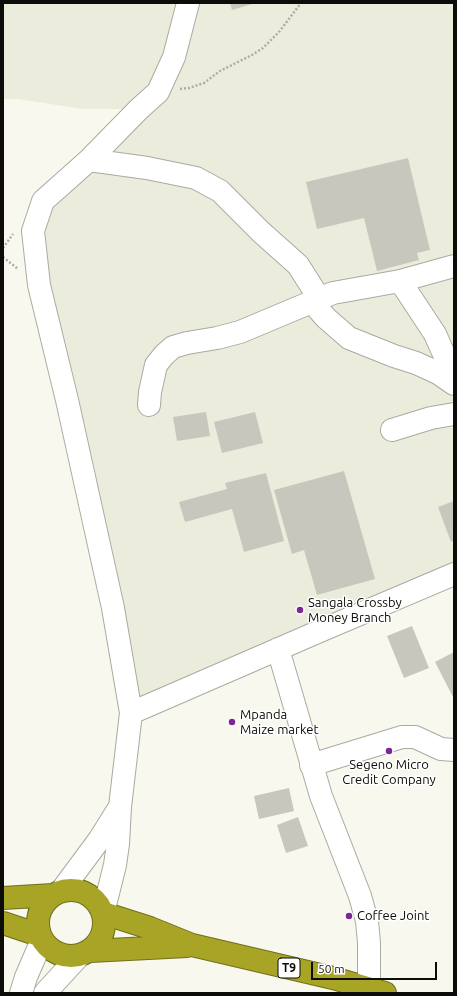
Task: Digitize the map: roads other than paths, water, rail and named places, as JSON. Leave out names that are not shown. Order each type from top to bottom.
[{"type":"highway","points":[[3,898],[76,890],[88,894],[97,902],[103,913],[104,927],[100,941],[84,954]]},
{"type":"highway","points":[[41,938],[37,926],[41,908],[46,901],[58,892]]},
{"type":"highway","name":"T9","points":[[103,913],[150,928],[192,945],[377,990]]},
{"type":"highway","name":"T9","points":[[3,923],[41,938],[52,951],[65,956],[192,945]]},
{"type":"street","points":[[103,913],[115,865],[118,844],[120,807],[131,713],[113,608],[67,400],[39,285],[33,231],[43,201],[89,160],[139,109],[158,92],[174,57],[188,3]]},
{"type":"street","points":[[89,160],[147,168],[196,178],[220,191],[261,232],[298,265],[315,300],[326,318],[349,338],[416,363],[438,373],[454,384]]},
{"type":"street","points":[[149,405],[150,392],[156,365],[164,354],[173,347],[240,332],[333,293],[400,281],[454,266]]},
{"type":"street","points":[[400,281],[435,334],[454,376]]},
{"type":"street","points":[[392,430],[431,418],[454,414]]},
{"type":"street","points":[[131,713],[454,574]]},
{"type":"street","points":[[278,649],[321,796],[360,896],[365,914],[377,990]]},
{"type":"street","points":[[311,765],[402,737],[415,737],[441,750],[454,750]]},
{"type":"street","points":[[58,892],[99,840],[120,807]]},
{"type":"street","points":[[21,993],[41,938]]},
{"type":"street","points":[[45,993],[84,954]]},
{"type":"place","name":"Sangala Crossby Money Branch","points":[[300,610]]},
{"type":"place","name":"Mpanda Maize market","points":[[232,722]]},
{"type":"place","name":"Segeno Micro Credit Company","points":[[389,751]]},
{"type":"place","name":"Coffee Joint","points":[[349,916]]}]
